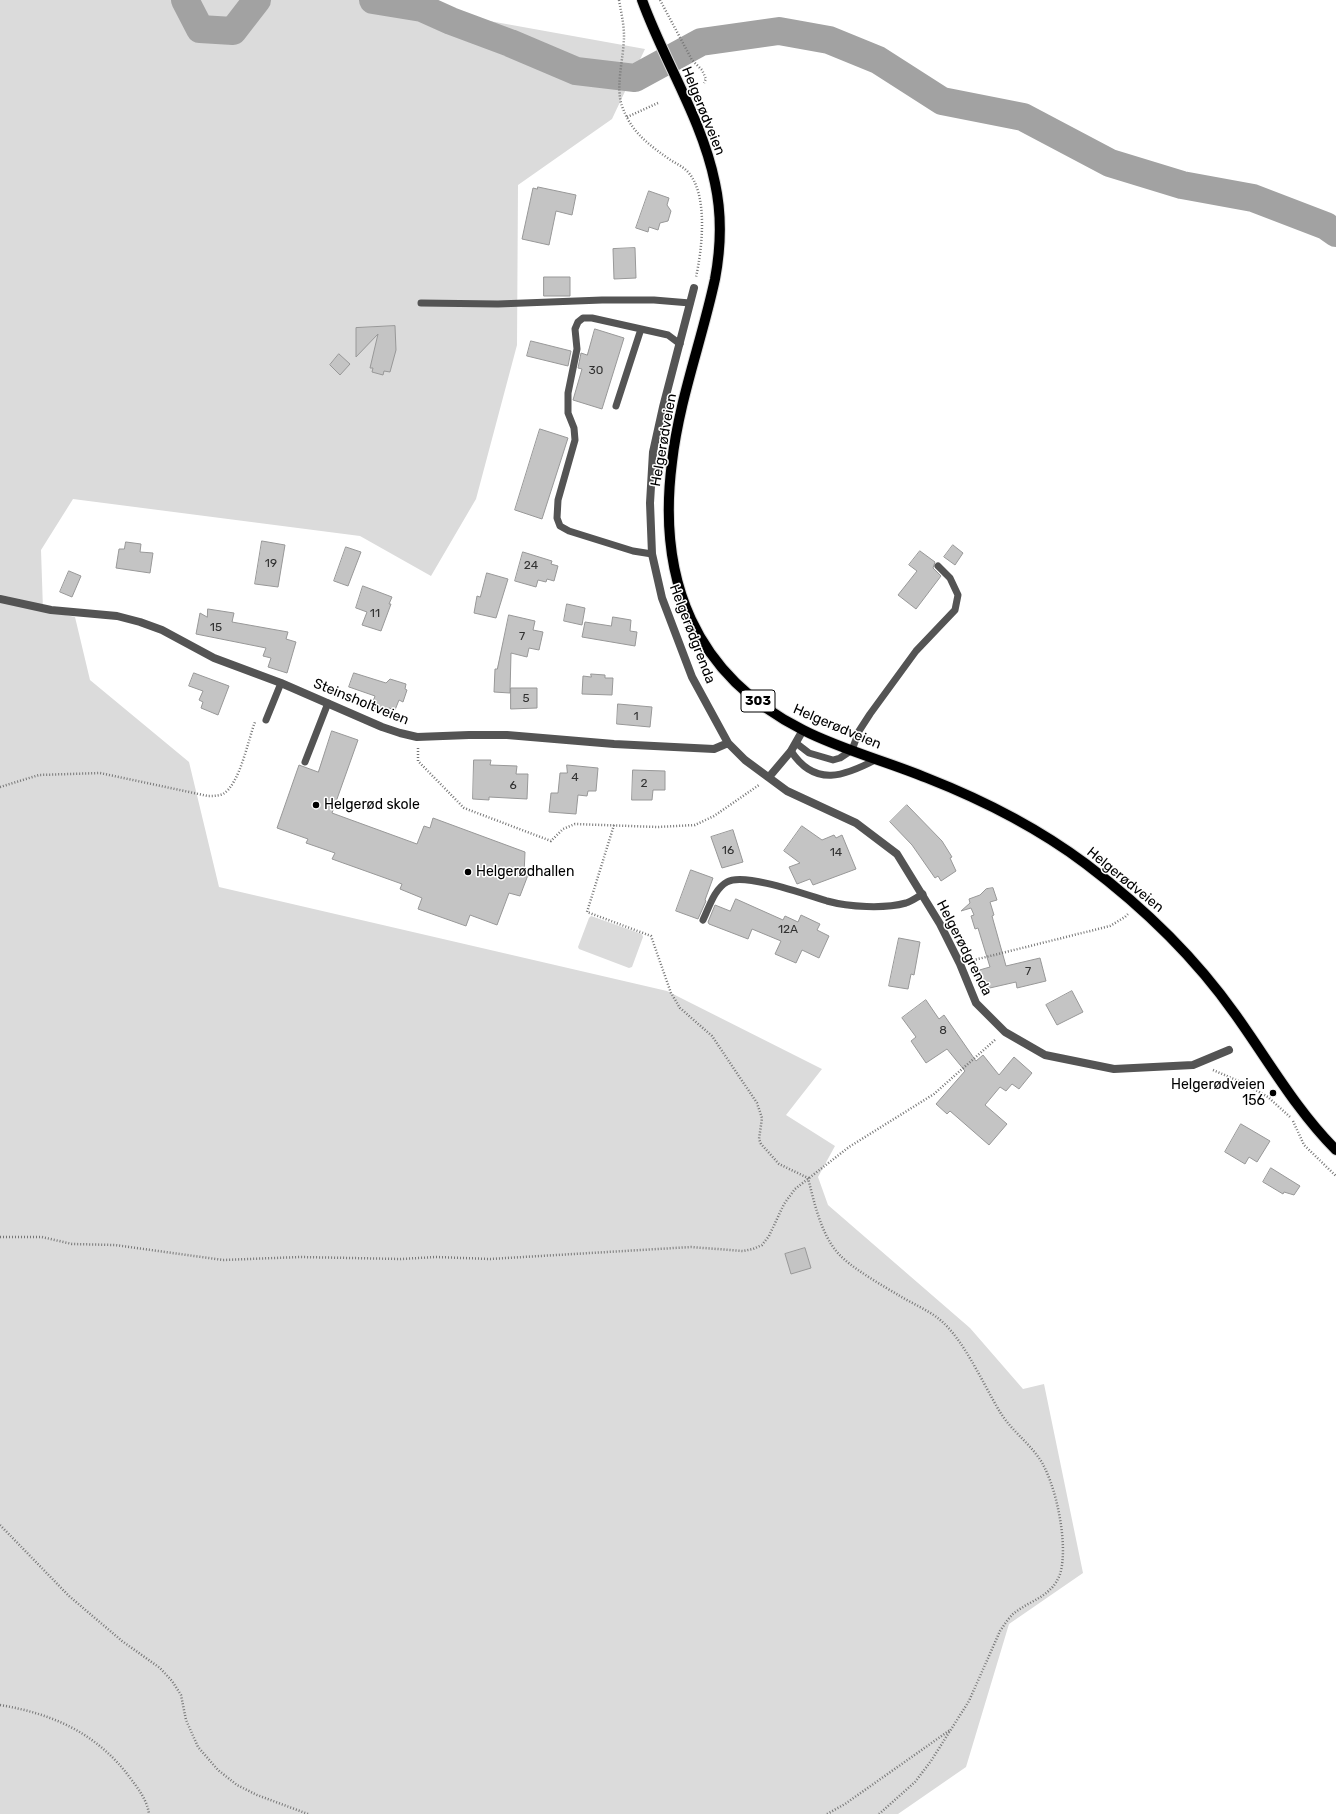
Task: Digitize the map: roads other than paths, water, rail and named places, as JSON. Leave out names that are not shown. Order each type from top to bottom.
[{"type":"main road","name":"Helgerødveien","points":[[642,0],[651,25],[707,153],[715,183],[720,219],[718,260],[715,279],[679,419],[672,460],[668,524],[674,570],[684,606],[702,641],[738,685],[760,703],[803,730],[966,794],[1019,821],[1083,862],[1136,904],[1178,944],[1215,987],[1293,1100],[1336,1150]]},
{"type":"street","name":"Helgerødgrenda","points":[[694,288],[663,407],[654,452],[650,503],[652,554],[662,598],[692,677],[728,743],[745,760],[787,791],[856,823],[897,854],[923,894],[960,964],[976,1003],[1005,1032],[1045,1054],[1114,1069],[1193,1066],[1229,1050]]},
{"type":"street","name":"Steinsholtveien","points":[[0,599],[51,610],[117,616],[140,622],[162,630],[214,658],[281,683],[382,727],[418,737],[507,735],[614,744],[714,749],[728,743]]},
{"type":"street","points":[[769,777],[791,751],[803,730]]},
{"type":"lane","points":[[421,303],[498,304],[654,300],[690,303]]},
{"type":"lane","points":[[652,554],[633,551],[569,531],[560,526],[557,518],[558,500],[575,440],[574,428],[568,413],[568,392],[577,349],[575,329],[578,322],[583,318],[592,318],[668,335],[680,344]]},
{"type":"lane","points":[[616,406],[641,329]]},
{"type":"lane","points":[[796,743],[809,752],[833,760],[840,758],[852,750],[859,732],[870,714],[916,651],[955,610],[958,599],[956,590],[950,578],[938,566]]},
{"type":"lane","points":[[266,720],[281,683]]},
{"type":"lane","points":[[305,762],[328,703]]},
{"type":"lane","points":[[791,751],[799,763],[809,771],[830,777],[854,772],[877,759]]},
{"type":"lane","name":"Helgerødgrenda","points":[[703,920],[719,888],[728,881],[761,882],[828,901],[866,906],[894,905],[908,902],[923,894]]},
{"type":"waterway","points":[[185,0],[200,29],[233,31],[257,0]]},
{"type":"waterway","points":[[373,0],[422,8],[576,71],[635,78],[701,42],[779,31],[829,40],[878,60],[942,101],[1023,117],[1110,163],[1182,185],[1253,198],[1326,226],[1336,233]]},
{"type":"place","name":"Helgerød skole","points":[[316,805]]},
{"type":"place","name":"Helgerødhallen","points":[[468,872]]},
{"type":"place","name":"Helgerødveien 156","points":[[1273,1093]]}]
